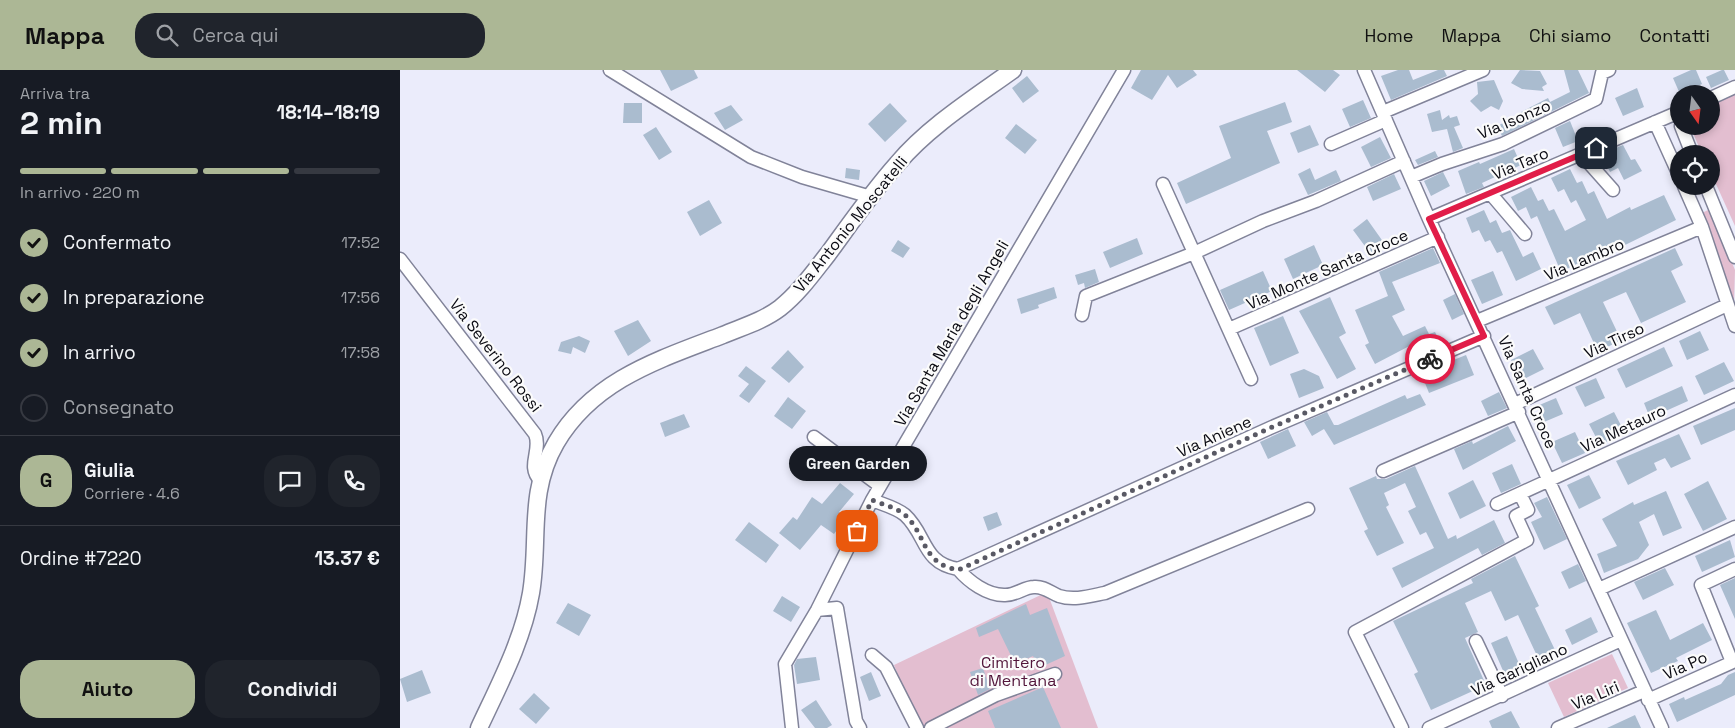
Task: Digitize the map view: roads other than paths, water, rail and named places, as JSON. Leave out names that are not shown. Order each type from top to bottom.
[{"type":"street","points":[[610,70],[751,157],[802,177],[871,197]]},
{"type":"street","name":"Via Antonio Moscatelli","points":[[479,728],[525,619],[534,575],[535,508],[540,480],[545,465],[563,432],[594,397],[612,383],[640,367],[755,322],[779,309],[806,281],[899,161],[917,143],[1013,70]]},
{"type":"street","name":"Via Santa Maria degli Angeli","points":[[794,726],[785,664],[817,610],[872,500],[1124,70]]},
{"type":"street","name":"Via Santa Croce","points":[[1364,70],[1429,219],[1662,728]]},
{"type":"street","points":[[1331,144],[1385,116],[1483,70]]},
{"type":"street","name":"Via Isonzo","points":[[1411,177],[1442,164],[1503,144],[1596,99],[1602,73],[1609,70]]},
{"type":"street","points":[[1720,94],[1735,87]]},
{"type":"street","name":"Via Taro","points":[[1429,219],[1655,122],[1670,117]]},
{"type":"street","points":[[1655,122],[1670,155]]},
{"type":"street","points":[[1581,154],[1613,190]]},
{"type":"street","points":[[1082,315],[1086,296],[1194,253],[1404,161]]},
{"type":"street","points":[[1163,184],[1251,379]]},
{"type":"street","points":[[1490,193],[1525,234]]},
{"type":"street","points":[[1688,195],[1702,227],[1735,326]]},
{"type":"street","points":[[1710,195],[1735,257]]},
{"type":"street","name":"Via Lambro","points":[[1477,321],[1702,227]]},
{"type":"street","name":"Via Monte Santa Croce","points":[[1229,329],[1438,238]]},
{"type":"street","name":"Via Severino Rossi","points":[[400,258],[535,434],[537,447],[533,468],[540,480]]},
{"type":"street","name":"Via Tirso","points":[[1383,471],[1730,309]]},
{"type":"street","name":"Via Aniene","points":[[958,570],[1270,428],[1484,336]]},
{"type":"street","name":"Via Metauro","points":[[1497,504],[1735,395]]},
{"type":"street","points":[[814,437],[880,486]]},
{"type":"street","points":[[1402,728],[1356,632],[1527,540],[1516,516],[1528,510],[1520,494]]},
{"type":"street","points":[[872,500],[905,515],[936,561],[944,567],[958,570],[968,581],[1004,596],[1033,587],[1044,588],[1059,596],[1073,599],[1105,593],[1308,509]]},
{"type":"street","points":[[1599,590],[1735,527]]},
{"type":"street","points":[[1734,661],[1701,585],[1735,569]]},
{"type":"street","points":[[817,610],[837,608],[856,721],[860,728]]},
{"type":"street","name":"Via Garigliano","points":[[1429,728],[1622,640]]},
{"type":"street","points":[[1476,641],[1502,696]]},
{"type":"street","points":[[872,655],[886,667],[917,728]]},
{"type":"street","name":"Via Po","points":[[1646,695],[1734,661]]},
{"type":"street","points":[[931,728],[996,695],[1055,674]]},
{"type":"street","name":"Via Liri","points":[[1558,728],[1646,695]]},
{"type":"place","name":"Green Garden","points":[[857,531]]},
{"type":"park label","name":"Cimitero di Mentana","points":[[1013,671]]}]
